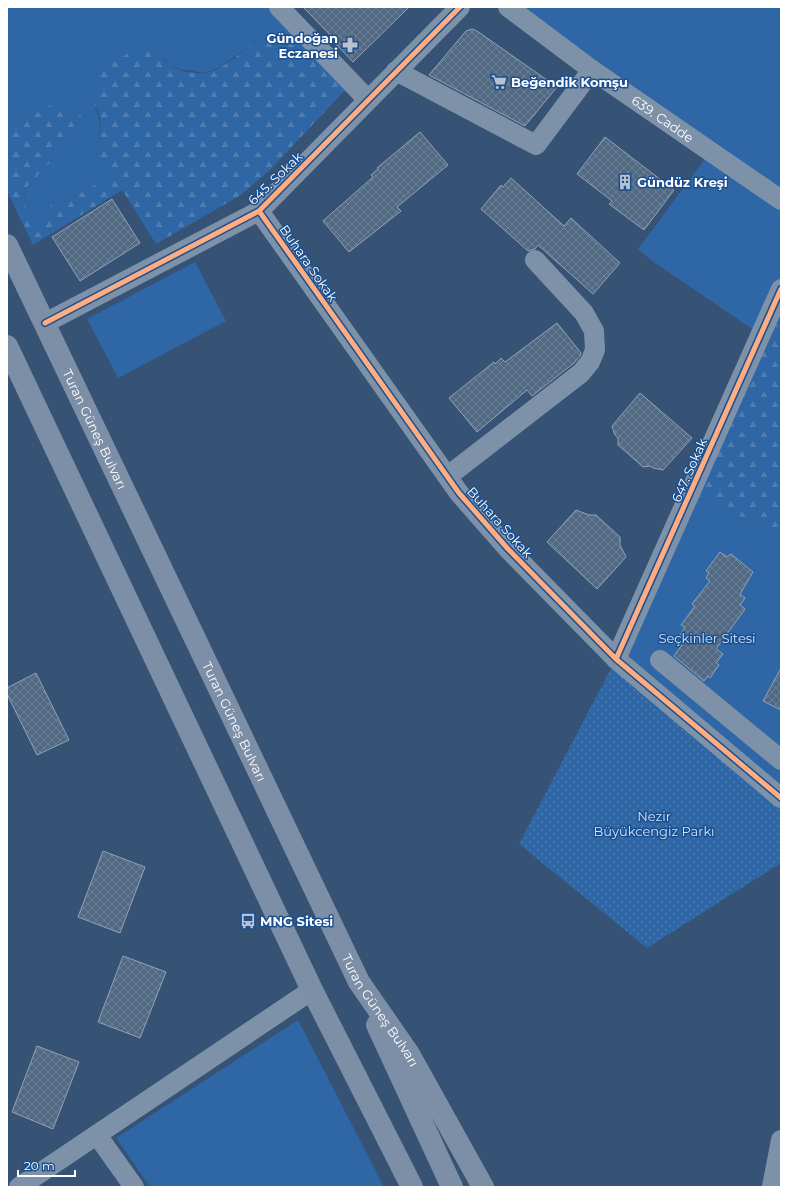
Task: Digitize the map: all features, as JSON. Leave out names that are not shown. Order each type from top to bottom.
[{"type":"main road","name":"Turan Güneş Bulvarı","points":[[7,245],[359,982],[409,1054],[483,1187]]},
{"type":"main road","points":[[7,346],[312,990],[412,1187]]},
{"type":"main road","points":[[359,982],[396,1069],[452,1187]]},
{"type":"street","points":[[279,7],[368,100]]},
{"type":"street","name":"645. Sokak","points":[[45,323],[259,211],[460,7]]},
{"type":"street","name":"639. Cadde","points":[[508,7],[592,70],[781,200]]},
{"type":"street","points":[[396,71],[536,146],[592,70]]},
{"type":"street","name":"Buhara Sokak","points":[[259,211],[459,493],[508,549],[616,659],[781,798]]},
{"type":"street","points":[[448,476],[581,373],[590,362],[595,350],[594,331],[584,313],[535,260]]},
{"type":"street","name":"647. Sokak","points":[[616,659],[781,289]]},
{"type":"street","points":[[660,660],[781,760]]},
{"type":"street","points":[[661,698],[679,676]]},
{"type":"street","points":[[19,1187],[312,990]]},
{"type":"street","points":[[97,1134],[134,1187]]},
{"type":"street","points":[[772,1187],[781,1140]]},
{"type":"green space","points":[[7,7],[271,7],[287,23],[280,30],[259,39],[220,67],[205,73],[179,69],[170,65],[164,57],[92,102],[98,114],[100,127],[97,146],[94,152],[109,177],[71,199],[69,195],[50,205],[53,211],[33,222],[24,203],[25,189],[77,134],[36,110],[7,128]]},
{"type":"green space","points":[[508,7],[781,7],[781,289],[761,335],[652,261],[638,249],[710,152]]},
{"type":"green space","points":[[287,23],[349,86],[270,170],[241,195],[156,244],[122,190],[33,245],[7,191],[7,128],[35,111],[54,105],[63,106],[73,110],[82,117],[77,134],[25,189],[24,203],[33,222],[53,211],[50,205],[68,195],[71,199],[108,177],[94,152],[101,127],[100,116],[95,106],[93,97],[94,90],[101,75],[110,65],[130,53],[138,50],[151,49],[159,53],[172,66],[186,72],[211,72],[232,60],[258,40]]},
{"type":"green space","points":[[195,262],[226,321],[118,378],[87,319]]},
{"type":"green space","points":[[781,289],[781,535],[690,494]]},
{"type":"green space","name":"Seçkinler Sitesi","points":[[690,494],[781,535],[781,798],[616,659]]},
{"type":"green space","name":"Nezir Büyükcengiz Parkı","points":[[616,659],[781,798],[781,863],[647,948],[519,844]]},
{"type":"green space","points":[[298,1020],[384,1187],[150,1187],[116,1138]]},
{"type":"building","points":[[303,7],[409,7],[353,62],[335,43],[336,41]]},
{"type":"building","points":[[472,29],[557,87],[525,126],[429,75],[466,31]]},
{"type":"building","points":[[420,132],[448,165],[397,207],[401,211],[349,252],[323,221],[373,177],[371,175],[378,169],[377,168]]},
{"type":"building","name":"Gündüz Kreşi","points":[[605,137],[674,190],[644,230],[609,204],[612,201],[577,174]]},
{"type":"building","points":[[511,178],[564,226],[571,218],[620,263],[593,294],[538,245],[535,249],[528,251],[481,209],[501,185],[503,187]]},
{"type":"building","points":[[112,199],[140,243],[80,281],[52,237]]},
{"type":"building","points":[[557,323],[581,353],[580,356],[574,363],[532,396],[527,390],[477,432],[449,398],[494,362],[495,364],[501,358],[505,362]]},
{"type":"building","points":[[640,393],[692,438],[663,470],[650,466],[643,467],[618,445],[618,438],[615,435],[612,426]]},
{"type":"building","points":[[576,510],[589,515],[596,515],[620,537],[620,545],[626,557],[597,589],[547,542]]},
{"type":"building","points":[[720,552],[727,557],[731,554],[753,572],[740,594],[745,598],[740,605],[745,609],[716,649],[723,654],[716,663],[719,665],[710,678],[708,676],[704,681],[674,656],[686,639],[680,635],[685,627],[681,625],[695,606],[692,604],[710,581],[706,578],[709,573],[706,571]]},
{"type":"building","points":[[781,668],[781,710],[763,701]]},
{"type":"building","points":[[36,673],[69,740],[37,755],[7,694],[7,688]]},
{"type":"building","points":[[103,851],[145,867],[120,933],[78,917]]},
{"type":"building","points":[[123,956],[166,972],[140,1038],[98,1022]]},
{"type":"building","points":[[37,1046],[79,1062],[53,1129],[12,1112]]},
{"type":"cycle path","points":[[45,323],[259,211],[460,7]]},
{"type":"cycle path","points":[[259,211],[459,493],[508,549],[616,659],[781,798]]},
{"type":"cycle path","points":[[616,659],[781,289]]},
{"type":"place","name":"Gündoğan Eczanesi","points":[[350,45]]},
{"type":"place","name":"Beğendik Komşu","points":[[499,82]]},
{"type":"place","name":"Gündüz Kreşi","points":[[625,182]]},
{"type":"place","name":"MNG Sitesi","points":[[248,921]]}]
